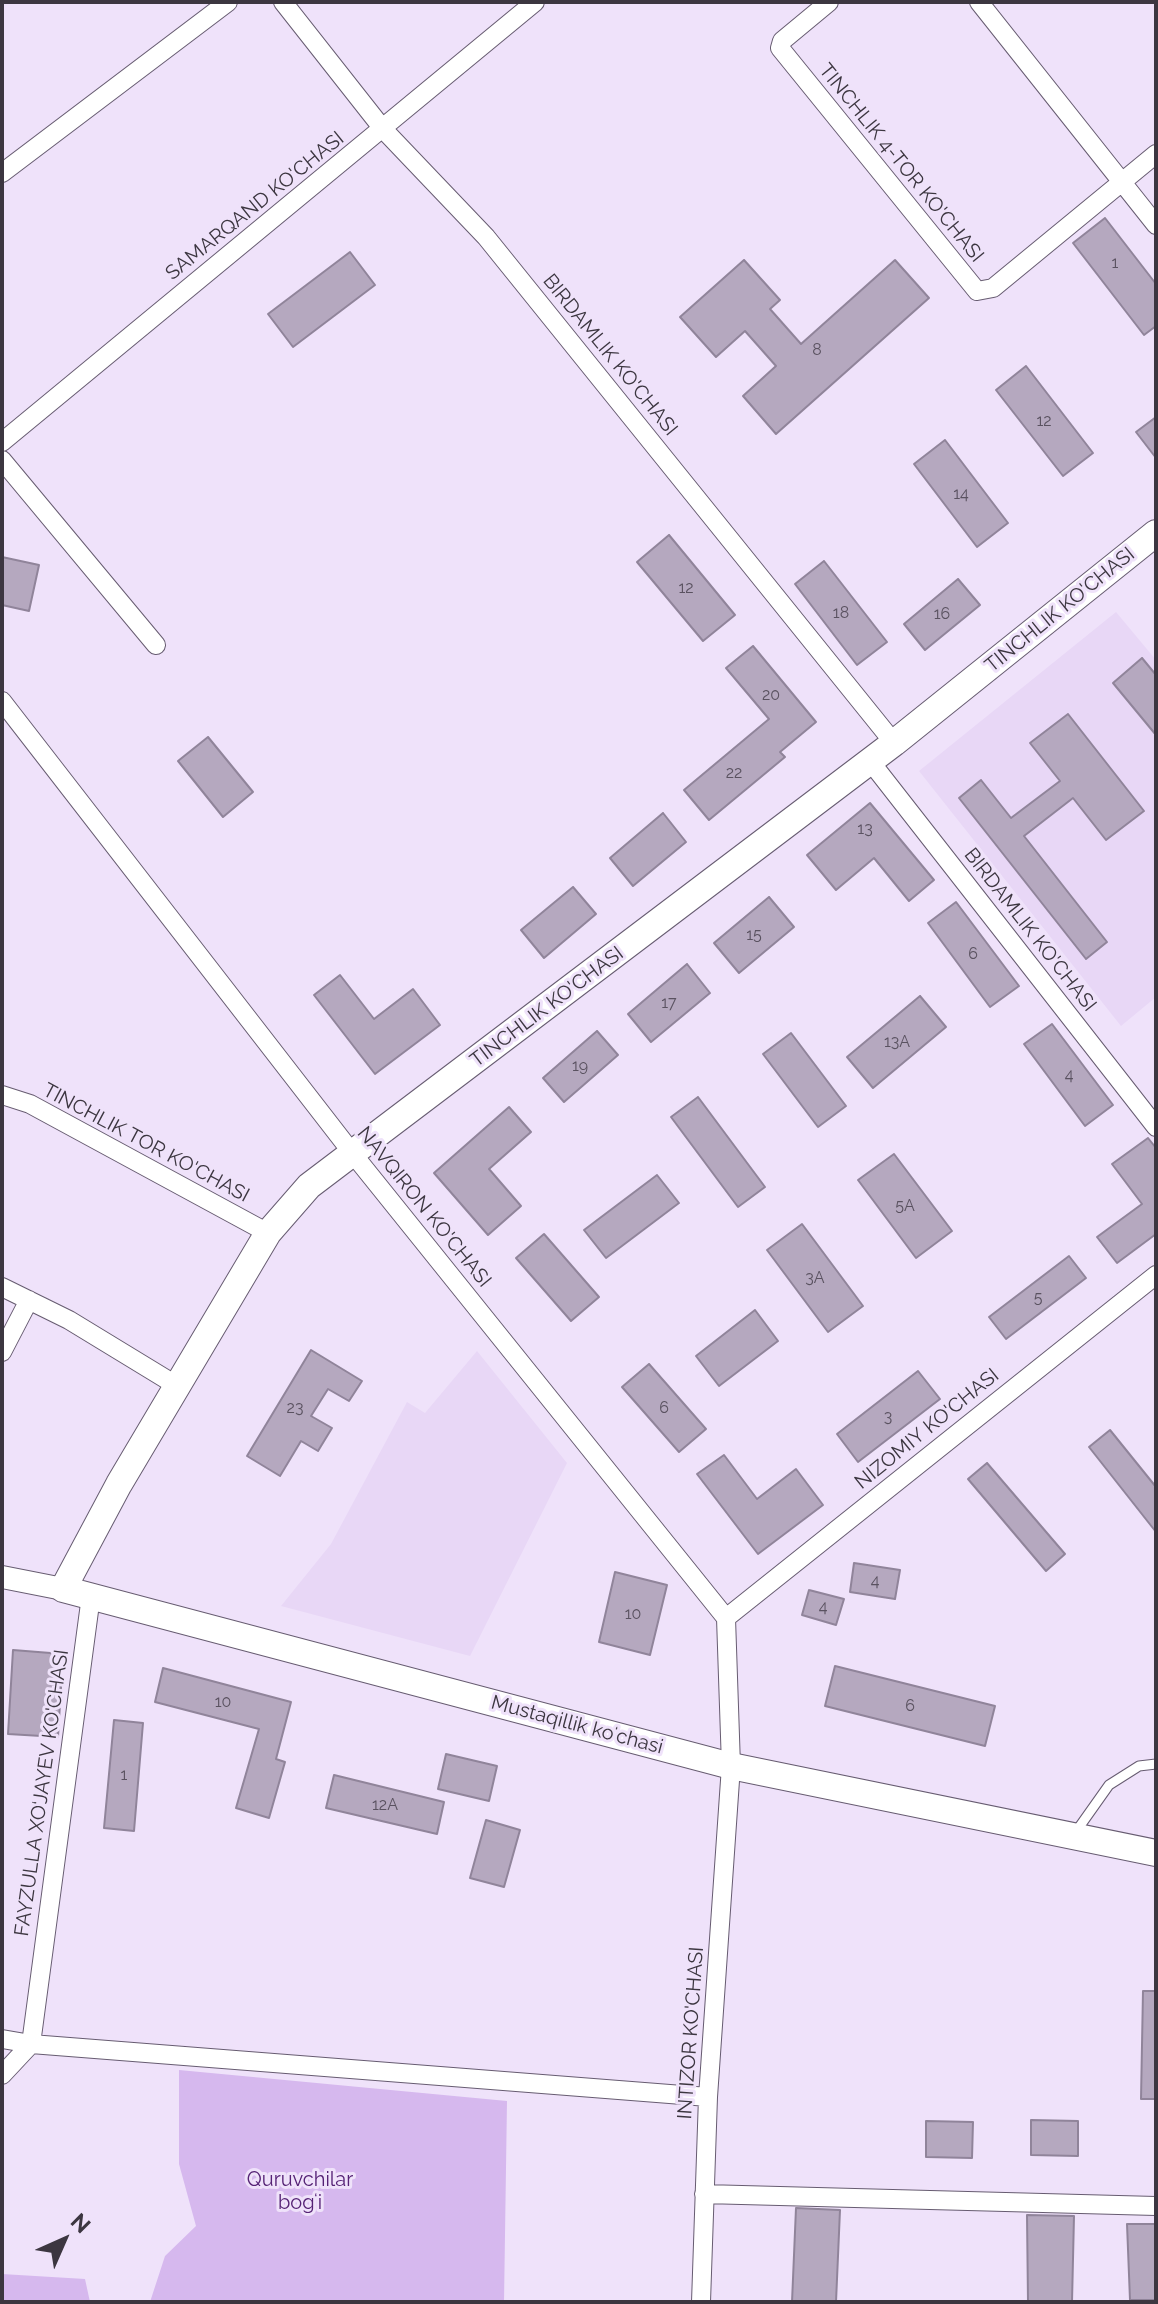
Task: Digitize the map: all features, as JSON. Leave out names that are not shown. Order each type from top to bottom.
[{"type":"main road","name":"TINCHLIK KO'CHASI","points":[[63,1589],[268,1233],[309,1186],[894,743],[1156,533]]},
{"type":"main road","name":"Mustaqillik koʻchasi","points":[[63,1589],[731,1766],[1156,1853]]},
{"type":"street","points":[[2,173],[228,2]]},
{"type":"street","name":"BIRDAMLIK KO'CHASI","points":[[283,2],[383,129],[486,237],[894,743]]},
{"type":"street","name":"SAMARQAND KO'CHASI","points":[[2,442],[535,2]]},
{"type":"street","name":"TINCHLIK 4-TOR KO'CHASI","points":[[829,2],[782,41],[780,48],[977,291],[993,288],[1122,183]]},
{"type":"street","points":[[979,2],[1156,225]]},
{"type":"street","points":[[1122,183],[1156,154]]},
{"type":"street","points":[[2,460],[156,645]]},
{"type":"street","name":"NAVQIRON KO'CHASI","points":[[2,701],[353,1154],[726,1618]]},
{"type":"street","name":"BIRDAMLIK KO'CHASI","points":[[870,761],[1156,1127]]},
{"type":"street","name":"TINCHLIK TOR KO'CHASI","points":[[2,1095],[30,1104],[268,1233]]},
{"type":"street","name":"NIZOMIY KO'CHASI","points":[[726,1618],[1156,1275]]},
{"type":"street","points":[[2,1287],[69,1320],[179,1387]]},
{"type":"street","points":[[2,1352],[29,1300]]},
{"type":"street","points":[[2,1577],[2,1584]]},
{"type":"street","name":"Mustaqillik koʻchasi","points":[[2,1577],[63,1589]]},
{"type":"street","name":"FAYZULLA XO‘JAYEV KO'CHASI","points":[[31,2044],[91,1596]]},
{"type":"street","points":[[726,1618],[731,1766]]},
{"type":"street","name":"INTIZOR KO'CHASI","points":[[701,2302],[708,2097],[731,1766]]},
{"type":"street","points":[[2,2039],[31,2044],[708,2097]]},
{"type":"street","points":[[2,2075],[31,2044]]},
{"type":"street","points":[[704,2194],[1156,2206]]},
{"type":"lane","points":[[1072,1838],[1089,1808],[1109,1785],[1139,1766],[1156,1764]]},
{"type":"shaded area","points":[[1116,612],[1156,660],[1156,997],[1121,1026],[919,771]]},
{"type":"shaded area","points":[[477,1351],[567,1463],[470,1656],[281,1606],[331,1544],[407,1402],[425,1413]]},
{"type":"green space","name":"Quruvchilar bogʻi","points":[[179,2070],[507,2101],[504,2302],[150,2302],[165,2256],[196,2226],[179,2164]]},
{"type":"green space","points":[[2,2274],[85,2279],[90,2302],[2,2302]]},
{"type":"building","points":[[1105,218],[1156,284],[1156,326],[1144,335],[1073,243]]},
{"type":"building","points":[[350,252],[375,285],[293,347],[268,314]]},
{"type":"building","points":[[744,260],[780,300],[770,309],[801,344],[895,260],[929,298],[776,434],[743,396],[776,366],[745,331],[716,357],[680,317]]},
{"type":"building","points":[[1026,366],[1093,453],[1063,476],[996,390]]},
{"type":"building","points":[[1156,417],[1156,458],[1136,432]]},
{"type":"building","points":[[945,440],[1008,523],[977,547],[914,464]]},
{"type":"building","points":[[669,535],[735,615],[703,641],[637,562]]},
{"type":"building","points":[[2,557],[39,565],[29,611],[2,605]]},
{"type":"building","points":[[824,561],[887,642],[857,665],[795,584]]},
{"type":"building","points":[[958,579],[980,605],[925,650],[904,624]]},
{"type":"building","points":[[753,646],[816,722],[780,752],[785,757],[709,820],[684,790],[769,719],[726,668]]},
{"type":"building","points":[[1142,658],[1156,675],[1156,735],[1113,683]]},
{"type":"building","points":[[1068,714],[1144,811],[1106,840],[1073,798],[1024,836],[1107,942],[1086,959],[959,798],[981,780],[1011,818],[1060,781],[1030,743]]},
{"type":"building","points":[[208,737],[253,792],[223,817],[178,761]]},
{"type":"building","points":[[870,803],[934,880],[909,901],[874,858],[836,890],[807,855]]},
{"type":"building","points":[[663,813],[686,842],[633,886],[610,858]]},
{"type":"building","points":[[573,887],[596,914],[544,958],[521,930]]},
{"type":"building","points":[[769,897],[794,927],[739,973],[714,943]]},
{"type":"building","points":[[956,902],[1019,986],[990,1007],[928,923]]},
{"type":"building","points":[[687,964],[710,993],[651,1042],[628,1014]]},
{"type":"building","points":[[340,975],[374,1019],[413,989],[440,1025],[375,1074],[314,995]]},
{"type":"building","points":[[920,996],[946,1027],[873,1088],[847,1057]]},
{"type":"building","points":[[1052,1024],[1113,1105],[1085,1126],[1024,1044]]},
{"type":"building","points":[[597,1031],[618,1055],[564,1102],[543,1078]]},
{"type":"building","points":[[791,1033],[846,1106],[818,1127],[763,1054]]},
{"type":"building","points":[[698,1097],[765,1187],[738,1207],[671,1117]]},
{"type":"building","points":[[509,1107],[531,1132],[489,1169],[521,1206],[488,1235],[434,1173]]},
{"type":"building","points":[[1148,1138],[1156,1148],[1156,1234],[1117,1263],[1097,1237],[1142,1204],[1112,1164]]},
{"type":"building","points":[[894,1154],[952,1231],[916,1258],[858,1180]]},
{"type":"building","points":[[657,1175],[679,1203],[606,1258],[584,1230]]},
{"type":"building","points":[[802,1224],[863,1306],[828,1332],[767,1250]]},
{"type":"building","points":[[544,1234],[599,1297],[571,1321],[516,1258]]},
{"type":"building","points":[[1069,1256],[1086,1278],[1006,1339],[989,1317]]},
{"type":"building","points":[[755,1310],[778,1341],[719,1386],[696,1356]]},
{"type":"building","points":[[311,1350],[362,1381],[349,1401],[328,1389],[311,1416],[332,1428],[318,1451],[301,1441],[280,1476],[247,1456]]},
{"type":"building","points":[[649,1364],[706,1429],[679,1452],[622,1387]]},
{"type":"building","points":[[918,1371],[940,1399],[858,1462],[837,1434]]},
{"type":"building","points":[[1110,1430],[1156,1487],[1156,1532],[1089,1447]]},
{"type":"building","points":[[724,1455],[757,1499],[796,1469],[823,1505],[758,1554],[697,1474]]},
{"type":"building","points":[[987,1463],[1065,1554],[1046,1571],[968,1479]]},
{"type":"building","points":[[854,1563],[900,1570],[895,1599],[850,1592]]},
{"type":"building","points":[[615,1572],[667,1585],[650,1655],[599,1642]]},
{"type":"building","points":[[809,1590],[844,1599],[836,1625],[802,1615]]},
{"type":"building","points":[[13,1650],[63,1654],[58,1737],[8,1734]]},
{"type":"building","points":[[835,1666],[995,1706],[985,1746],[825,1706]]},
{"type":"building","points":[[163,1668],[291,1702],[276,1759],[285,1762],[269,1818],[236,1808],[259,1729],[155,1702]]},
{"type":"building","points":[[114,1720],[143,1723],[134,1831],[104,1828]]},
{"type":"building","points":[[446,1754],[497,1766],[489,1801],[438,1789]]},
{"type":"building","points":[[334,1775],[444,1802],[437,1834],[326,1808]]},
{"type":"building","points":[[486,1820],[520,1830],[504,1887],[470,1878]]},
{"type":"building","points":[[1143,1991],[1156,1991],[1156,2099],[1141,2099]]},
{"type":"building","points":[[1031,2120],[1078,2121],[1078,2156],[1031,2155]]},
{"type":"building","points":[[926,2121],[973,2122],[972,2158],[926,2157]]},
{"type":"building","points":[[796,2208],[840,2210],[836,2302],[792,2302]]},
{"type":"building","points":[[1027,2215],[1074,2216],[1072,2302],[1028,2302]]},
{"type":"building","points":[[1127,2224],[1156,2224],[1156,2300],[1130,2300]]}]
